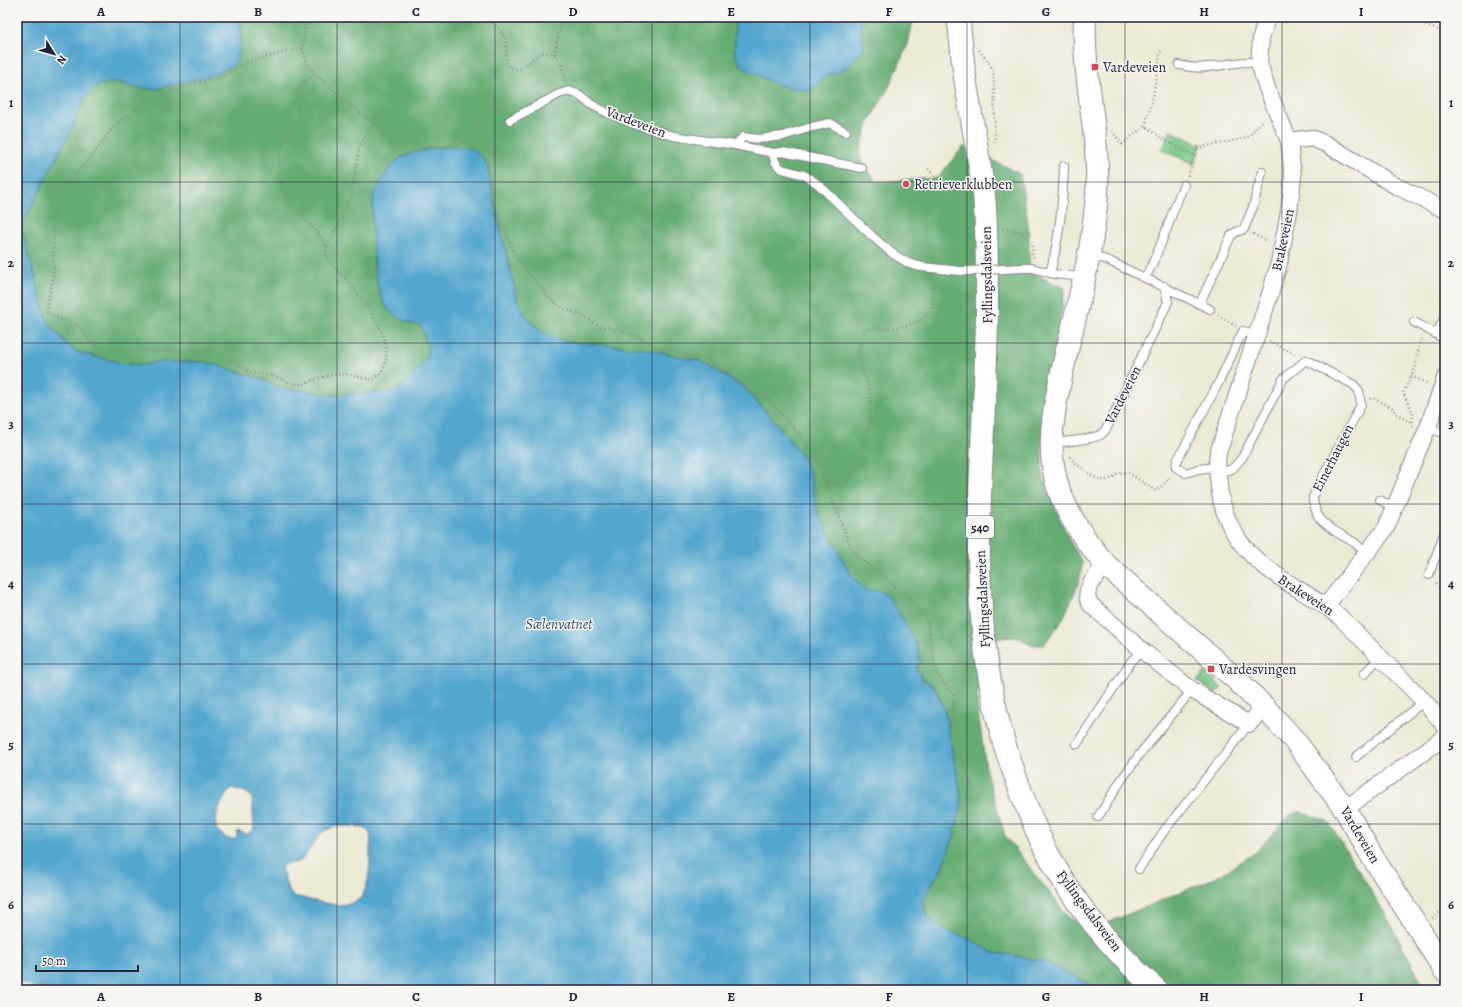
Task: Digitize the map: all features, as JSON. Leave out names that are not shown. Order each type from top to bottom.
[{"type":"main road","name":"Fyllingsdalsveien","points":[[958,17],[965,77],[979,160],[986,227],[987,353],[983,425],[979,562],[984,640],[988,672],[1003,740],[1034,826],[1049,856],[1077,900],[1123,957],[1163,984]]},
{"type":"main road","name":"Vardeveien","points":[[1085,17],[1085,40],[1096,157],[1097,193],[1089,255],[1057,397],[1052,426],[1056,442],[1053,465],[1056,481],[1064,501],[1080,532],[1088,544],[1106,564],[1228,672],[1264,707],[1295,741],[1345,809],[1373,858],[1445,971]]},
{"type":"street","name":"Brakeveien","points":[[1267,17],[1261,38],[1259,63],[1267,88],[1289,141],[1292,157],[1293,178],[1289,212],[1282,249],[1271,291],[1250,334],[1218,453],[1216,470],[1225,516],[1240,543],[1257,561],[1280,578],[1326,606],[1339,616],[1424,701],[1445,726]]},
{"type":"street","points":[[1289,141],[1312,138],[1319,141],[1396,186],[1445,210]]},
{"type":"street","points":[[1326,606],[1386,528],[1396,508],[1428,427],[1443,383]]},
{"type":"street","points":[[1106,564],[1095,575],[1088,592],[1087,598],[1091,605],[1143,651],[1192,690],[1249,724],[1264,707]]},
{"type":"street","points":[[1345,809],[1445,737]]},
{"type":"lane","points":[[1179,65],[1192,68],[1206,68],[1247,62],[1259,63]]},
{"type":"lane","points":[[510,120],[559,94],[568,91]]},
{"type":"lane","name":"Vardeveien","points":[[568,91],[574,92],[592,105],[608,113],[634,124],[674,136],[735,145],[773,153],[782,152],[862,168]]},
{"type":"lane","points":[[735,145],[743,137],[758,138],[784,136],[812,127],[830,124],[846,132]]},
{"type":"lane","points":[[773,153],[775,162],[779,167],[804,175],[818,184],[873,237],[893,254],[910,264],[960,271],[1032,268],[1050,273],[1084,277]]},
{"type":"lane","points":[[1050,273],[1060,230],[1064,166]]},
{"type":"lane","points":[[1200,304],[1231,236],[1244,229],[1262,172]]},
{"type":"lane","points":[[1145,278],[1184,185]]},
{"type":"lane","points":[[1089,255],[1107,260],[1210,309]]},
{"type":"lane","name":"Vardeveien","points":[[1056,442],[1101,434],[1109,424],[1168,302],[1164,286]]},
{"type":"lane","points":[[1436,334],[1445,317]]},
{"type":"lane","points":[[1414,322],[1445,340]]},
{"type":"lane","name":"Brakeveien","points":[[1179,469],[1176,467],[1177,461],[1219,382],[1250,334]]},
{"type":"lane","points":[[1179,469],[1188,473],[1198,469],[1232,469],[1242,458],[1283,379],[1306,360],[1356,388],[1359,391],[1361,404]]},
{"type":"lane","name":"Einerhaugen","points":[[1361,404],[1322,478],[1313,497],[1313,501],[1317,514],[1322,520],[1333,530],[1354,543],[1367,554]]},
{"type":"lane","points":[[1428,427],[1445,434]]},
{"type":"lane","points":[[1380,500],[1396,508]]},
{"type":"lane","points":[[1429,575],[1445,531]]},
{"type":"lane","points":[[1077,744],[1132,660],[1143,651]]},
{"type":"lane","points":[[1364,674],[1380,657]]},
{"type":"lane","points":[[1098,817],[1122,779],[1139,756],[1192,690]]},
{"type":"lane","points":[[1356,756],[1424,701]]},
{"type":"lane","points":[[1139,870],[1164,831],[1249,724]]},
{"type":"path","points":[[305,17],[306,21],[302,48],[309,67],[325,83],[391,139],[399,142],[438,147],[451,146],[463,142],[480,120],[491,111],[500,108],[512,108],[524,113]]},
{"type":"path","points":[[486,17],[501,31],[506,39],[506,57],[507,64],[510,68],[517,70],[523,67],[538,54],[546,52],[554,54],[558,59],[568,91]]},
{"type":"path","points":[[554,54],[561,25],[560,17]]},
{"type":"path","points":[[1237,17],[1248,23]]},
{"type":"path","points":[[1412,17],[1429,27],[1445,32]]},
{"type":"path","points":[[302,48],[246,62],[223,76],[152,98],[114,126],[94,154],[62,190],[57,198],[53,218],[54,267],[47,311],[54,317],[72,321],[80,327],[92,344],[103,348],[155,351],[215,350],[251,373],[273,376],[294,384],[302,384],[330,375],[346,374],[373,380],[379,376],[385,368],[387,357],[384,338],[363,300],[328,261],[326,254],[327,246],[351,198],[360,145],[373,123]]},
{"type":"path","points":[[1093,122],[1103,119],[1122,144],[1145,126],[1153,97],[1161,49]]},
{"type":"path","points":[[315,74],[302,83],[298,89],[297,124],[282,145],[278,169],[281,186],[287,200],[301,217],[319,234],[327,246]]},
{"type":"path","points":[[1184,185],[1190,172],[1197,148],[1247,138],[1269,114],[1276,110]]},
{"type":"path","points":[[1145,126],[1168,142],[1194,156]]},
{"type":"path","points":[[463,142],[481,154],[488,162],[492,200],[516,257],[551,300],[565,309],[584,316],[602,328],[608,327],[640,337],[654,346],[706,359],[753,392],[767,396],[808,446],[814,454],[851,548],[858,557],[916,602],[926,620],[936,673],[953,694],[954,698],[951,714],[966,773],[971,784]]},
{"type":"path","points":[[928,169],[937,177]]},
{"type":"path","points":[[1003,229],[1016,230],[1024,233],[1032,244],[1032,255],[1050,273]]},
{"type":"path","points":[[1244,229],[1282,249]]},
{"type":"path","points":[[826,483],[842,483],[852,477],[858,469],[867,440],[870,393],[858,354],[862,336],[866,330],[870,328],[887,329],[902,326],[921,320],[928,314],[932,305],[932,268]]},
{"type":"path","points":[[1210,309],[1250,334],[1262,337],[1306,360]]},
{"type":"path","points":[[1411,429],[1414,413],[1403,393],[1415,369],[1420,342],[1427,329]]},
{"type":"path","points":[[1411,376],[1443,383]]},
{"type":"path","points":[[1361,404],[1373,398],[1393,408],[1395,413],[1412,423]]},
{"type":"path","points":[[1056,442],[1078,466],[1103,480],[1110,480],[1116,474],[1127,472],[1156,491],[1179,469]]},
{"type":"path","points":[[1429,575],[1445,595]]},
{"type":"path","points":[[1163,984],[1184,990]]},
{"type":"green space","points":[[241,17],[735,17],[735,53],[809,91],[829,74],[836,73],[864,49],[860,17],[914,17],[908,44],[890,85],[868,124],[859,155],[876,182],[937,178],[964,146],[1020,174],[1028,223],[1030,272],[1065,288],[1042,445],[1042,473],[1069,540],[1083,563],[1078,585],[1063,619],[1044,645],[1030,645],[1021,638],[1008,637],[992,639],[981,651],[977,705],[987,775],[1005,836],[1070,919],[1090,930],[1217,877],[1255,853],[1290,815],[1300,812],[1328,821],[1387,917],[1423,985],[1422,990],[1102,990],[1046,962],[993,953],[970,939],[946,930],[929,919],[922,903],[935,878],[939,874],[954,836],[961,807],[960,790],[944,708],[935,687],[922,679],[916,668],[920,663],[918,649],[908,627],[878,590],[869,591],[863,589],[849,571],[817,511],[811,478],[804,459],[777,423],[744,388],[700,361],[642,348],[563,341],[540,330],[527,318],[520,307],[516,294],[495,207],[488,169],[433,148],[401,157],[392,165],[374,195],[372,214],[374,265],[381,296],[385,305],[406,322],[421,325],[428,347],[426,360],[397,391],[335,395],[279,388],[267,381],[210,363],[159,362],[144,365],[126,364],[79,353],[68,345],[48,322],[22,231],[23,223],[70,132],[84,100],[97,85],[118,82],[137,88],[237,60],[241,43]]},
{"type":"green space","points":[[1170,131],[1202,145],[1194,164],[1162,150]]},
{"type":"green space","points":[[1205,672],[1222,688],[1215,694],[1197,681]]},
{"type":"water","name":"Sælenvatnet","points":[[17,17],[241,17],[241,43],[239,54],[237,60],[231,67],[209,76],[155,89],[137,88],[118,82],[97,85],[84,100],[70,132],[23,223],[22,231],[48,322],[67,345],[79,353],[126,364],[144,365],[158,362],[210,363],[267,381],[279,388],[335,395],[397,391],[426,360],[428,347],[421,326],[396,316],[388,309],[381,297],[375,272],[372,229],[373,201],[375,192],[393,164],[405,156],[424,150],[443,147],[459,147],[479,153],[487,165],[498,220],[516,293],[523,311],[534,326],[557,339],[569,342],[642,348],[700,361],[744,388],[777,424],[804,459],[811,478],[817,511],[849,571],[863,589],[869,591],[878,590],[888,596],[908,627],[918,649],[920,663],[916,668],[922,679],[934,687],[944,708],[960,790],[961,807],[954,836],[939,874],[935,878],[922,903],[929,919],[946,930],[970,939],[993,953],[1046,962],[1102,990],[41,990],[17,981]],"holes":[[[231,788],[245,792],[252,798],[254,829],[248,834],[238,831],[236,839],[228,839],[216,830],[217,813]],[[334,827],[360,827],[370,834],[371,841],[368,880],[362,895],[358,900],[352,903],[338,905],[294,896],[289,892],[281,867],[287,863],[301,861],[322,832]]]},
{"type":"water","points":[[735,17],[860,17],[864,49],[849,65],[836,73],[829,74],[809,91],[777,85],[746,69],[740,64],[735,53]]},
{"type":"place","name":"Vardeveien","points":[[1095,67]]},
{"type":"place","name":"Retrieverklubben","points":[[906,184]]},
{"type":"place","name":"Vardesvingen","points":[[1211,669]]}]
